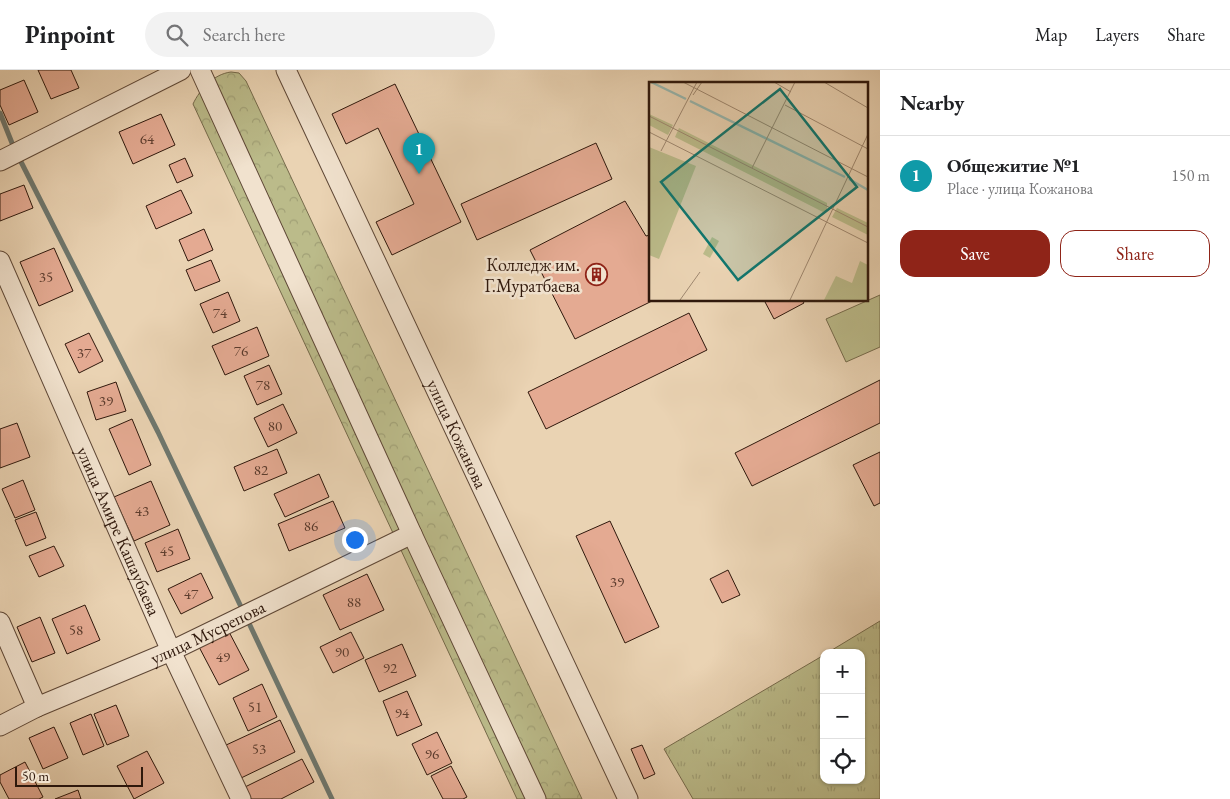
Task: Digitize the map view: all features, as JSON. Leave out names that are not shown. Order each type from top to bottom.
[{"type":"street","points":[[0,161],[182,70]]},
{"type":"street","points":[[200,70],[412,534],[536,799]]},
{"type":"street","name":"улица Кожанова","points":[[286,70],[628,799]]},
{"type":"street","name":"улица Амире Кашаубаева","points":[[0,261],[171,651],[241,799]]},
{"type":"street","name":"улица Мусрепова","points":[[0,726],[37,707],[171,651],[412,534]]},
{"type":"street","points":[[0,622],[37,707]]},
{"type":"green space","points":[[225,73],[239,73],[246,81],[582,799],[517,799],[193,104],[199,93],[208,83]]},
{"type":"green space","points":[[880,295],[880,347],[846,362],[826,319]]},
{"type":"green space","points":[[880,621],[880,799],[693,799],[664,749],[820,657],[820,784],[865,784],[865,649],[834,649]]},
{"type":"building","points":[[38,70],[71,70],[79,88],[51,99]]},
{"type":"building","points":[[24,80],[38,112],[9,125],[0,105],[0,90]]},
{"type":"building","points":[[395,84],[461,222],[392,255],[376,222],[414,204],[378,128],[346,144],[332,114]]},
{"type":"building","points":[[161,114],[175,145],[133,164],[119,132]]},
{"type":"building","points":[[596,143],[612,179],[477,240],[461,204]]},
{"type":"building","points":[[185,158],[193,176],[177,183],[169,165]]},
{"type":"building","points":[[24,185],[33,208],[0,221],[0,194]]},
{"type":"building","points":[[181,190],[192,213],[156,229],[146,206]]},
{"type":"building","name":"Колледж им. Г.Муратбаева","points":[[625,201],[646,236],[649,235],[649,301],[652,301],[575,339],[530,250]]},
{"type":"building","points":[[204,229],[213,250],[188,261],[179,240]]},
{"type":"building","points":[[54,248],[73,291],[39,306],[20,262]]},
{"type":"building","points":[[211,260],[220,281],[195,291],[186,270]]},
{"type":"building","points":[[228,292],[240,321],[213,333],[200,304]]},
{"type":"building","points":[[765,301],[803,301],[804,303],[774,319]]},
{"type":"building","points":[[689,313],[707,350],[546,429],[528,392]]},
{"type":"building","points":[[257,327],[269,356],[225,375],[212,346]]},
{"type":"building","points":[[89,333],[103,361],[79,373],[65,344]]},
{"type":"building","points":[[269,365],[282,394],[257,405],[244,376]]},
{"type":"building","points":[[880,380],[880,423],[752,486],[735,453]]},
{"type":"building","points":[[116,382],[126,411],[96,420],[87,392]]},
{"type":"building","points":[[283,404],[297,433],[268,447],[254,418]]},
{"type":"building","points":[[132,419],[151,465],[129,475],[109,429]]},
{"type":"building","points":[[17,423],[30,457],[0,468],[0,429]]},
{"type":"building","points":[[277,449],[287,473],[244,491],[234,467]]},
{"type":"building","points":[[880,452],[880,503],[874,506],[853,465]]},
{"type":"building","points":[[319,474],[329,497],[285,517],[274,494]]},
{"type":"building","points":[[23,480],[35,510],[15,518],[2,489]]},
{"type":"building","points":[[151,481],[170,525],[134,541],[114,497]]},
{"type":"building","points":[[333,501],[345,528],[289,551],[278,524]]},
{"type":"building","points":[[36,512],[46,538],[26,546],[15,520]]},
{"type":"building","points":[[610,521],[659,627],[625,643],[576,536]]},
{"type":"building","points":[[178,529],[190,559],[157,572],[145,543]]},
{"type":"building","points":[[54,546],[64,566],[39,577],[29,556]]},
{"type":"building","points":[[728,570],[740,595],[722,603],[710,579]]},
{"type":"building","points":[[201,573],[213,598],[181,614],[168,589]]},
{"type":"building","points":[[367,574],[384,610],[340,630],[323,595]]},
{"type":"building","points":[[85,605],[100,640],[67,654],[52,619]]},
{"type":"building","points":[[40,617],[55,653],[32,662],[17,627]]},
{"type":"building","points":[[228,630],[249,670],[219,685],[198,645]]},
{"type":"building","points":[[351,632],[364,658],[333,673],[320,647]]},
{"type":"building","points":[[402,644],[416,676],[379,692],[365,660]]},
{"type":"building","points":[[262,684],[277,717],[248,731],[233,698]]},
{"type":"building","points":[[407,691],[422,725],[397,736],[383,701]]},
{"type":"building","points":[[116,705],[129,736],[107,745],[94,714]]},
{"type":"building","points":[[91,714],[104,746],[83,755],[70,723]]},
{"type":"building","points":[[280,720],[295,752],[239,779],[224,746]]},
{"type":"building","points":[[54,727],[68,758],[43,769],[29,738]]},
{"type":"building","points":[[437,732],[452,763],[427,775],[412,744]]},
{"type":"building","points":[[642,745],[655,774],[644,779],[631,749]]},
{"type":"building","points":[[147,751],[164,783],[134,799],[117,766]]},
{"type":"building","points":[[302,759],[314,782],[281,799],[251,799],[245,787]]},
{"type":"building","points":[[25,762],[43,797],[39,799],[9,799],[0,782],[0,775]]},
{"type":"building","points":[[451,766],[467,797],[463,799],[443,799],[431,776]]},
{"type":"building","points":[[78,790],[81,799],[55,799]]},
{"type":"waterway","points":[[0,113],[14,148],[158,432],[243,611]]},
{"type":"waterway","points":[[247,619],[332,799]]},
{"type":"place","name":"Общежитие №1","points":[[419,174]]},
{"type":"place","name":"Колледж им. Г.Муратбаева","points":[[596,275]]}]
